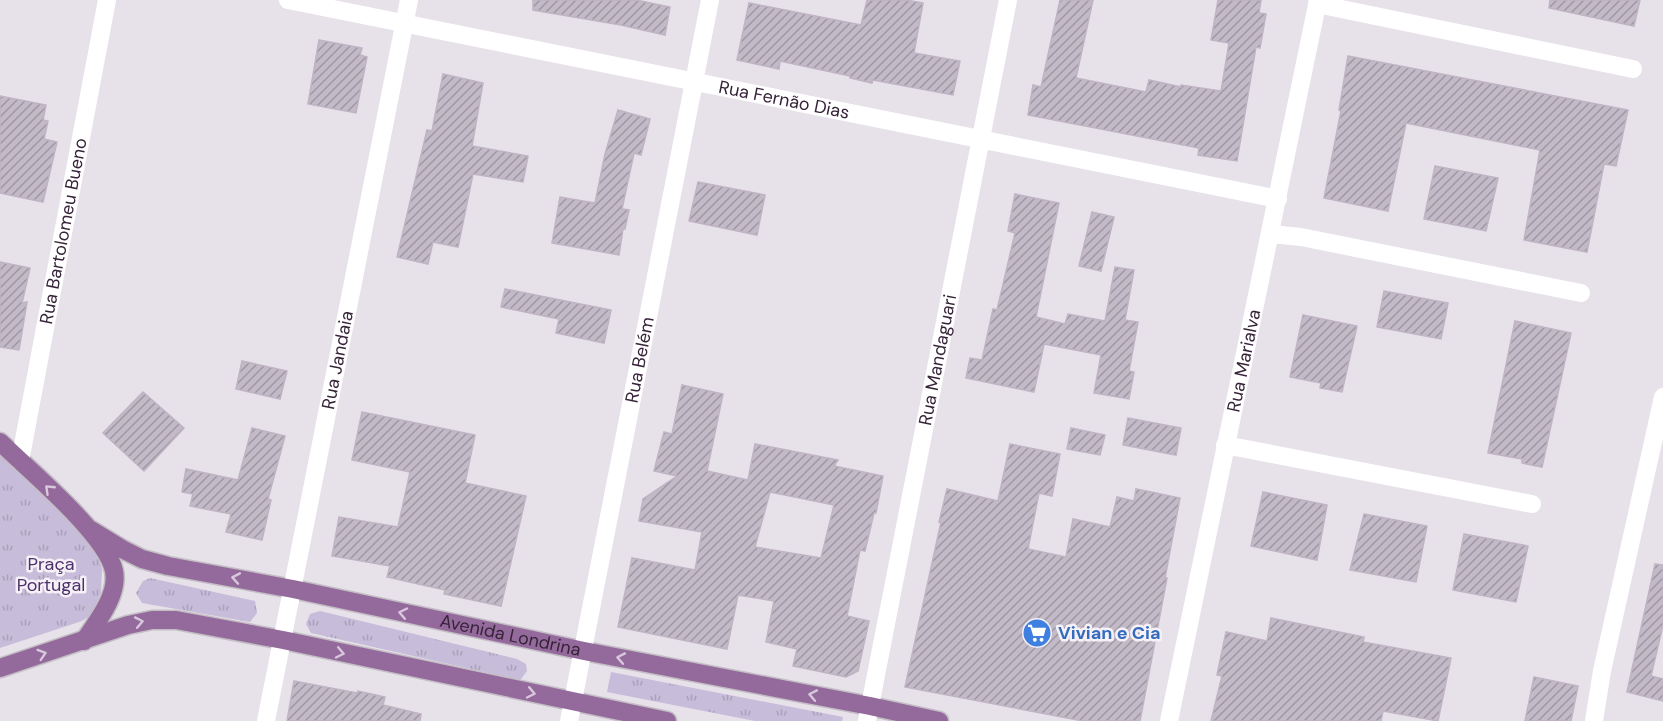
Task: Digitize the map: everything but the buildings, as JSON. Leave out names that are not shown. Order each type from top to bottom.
[{"type":"main road","points":[[0,442],[91,530],[106,552],[115,572],[111,597],[84,641]]},
{"type":"main road","name":"Avenida Londrina","points":[[91,530],[142,559],[293,589],[868,713],[939,721]]},
{"type":"main road","points":[[0,668],[128,624],[152,620],[176,620],[283,640],[667,721]]},
{"type":"street","name":"Rua Bartolomeu Bueno","points":[[20,461],[107,0]]},
{"type":"street","name":"Rua Fernão Dias","points":[[288,0],[1278,199]]},
{"type":"street","name":"Rua Jandaia","points":[[266,721],[409,0]]},
{"type":"street","name":"Rua Belém","points":[[569,721],[710,0]]},
{"type":"street","name":"Rua Mandaguari","points":[[868,713],[1008,0]]},
{"type":"street","points":[[1317,2],[1633,69]]},
{"type":"street","name":"Rua Marialva","points":[[1169,721],[1317,2]]},
{"type":"street","points":[[1271,234],[1301,237],[1581,293]]},
{"type":"street","points":[[1594,721],[1602,671],[1660,426],[1663,397]]},
{"type":"street","points":[[1225,445],[1532,504]]},
{"type":"green space","name":"Praça Portugal","points":[[0,454],[81,531],[95,549],[102,569],[101,592],[92,614],[82,621],[0,648]]},
{"type":"green space","points":[[150,578],[255,601],[257,613],[250,622],[142,603],[136,593],[143,581]]},
{"type":"green space","points":[[320,611],[517,659],[526,664],[527,671],[521,679],[515,679],[311,633],[306,624],[310,614]]},
{"type":"green space","points":[[611,672],[843,717],[842,721],[755,721],[607,692]]},
{"type":"place","name":"Vivian e Cia","points":[[1037,633]]}]
